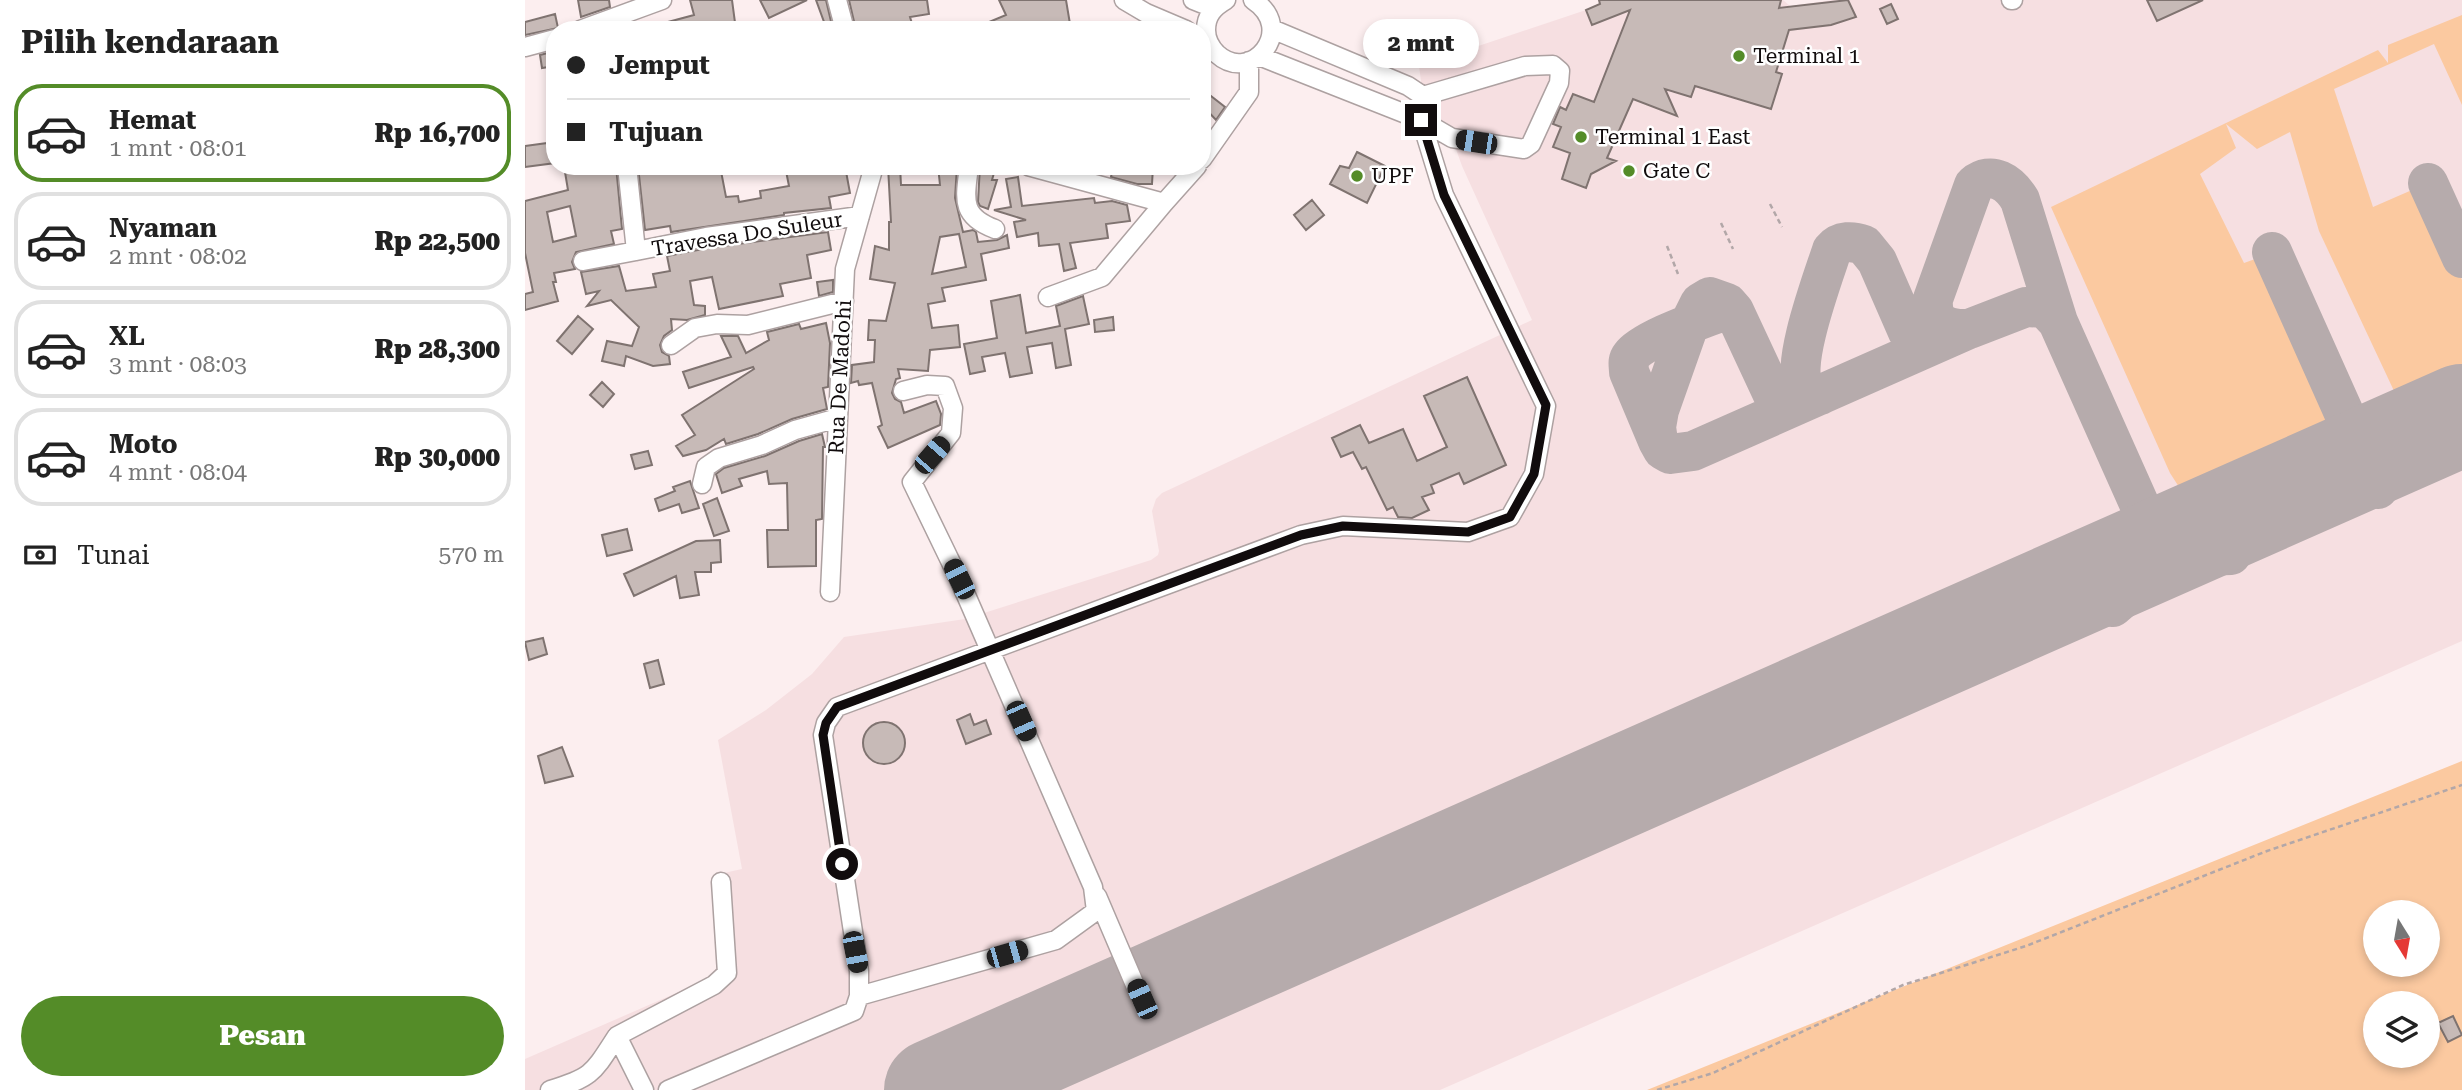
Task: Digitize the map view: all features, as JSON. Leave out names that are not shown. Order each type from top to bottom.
[{"type":"street","points":[[605,21],[662,0]]},
{"type":"street","points":[[837,0],[843,21]]},
{"type":"street","points":[[1123,0],[1165,21]]},
{"type":"street","points":[[1193,0],[1220,4],[1210,21]]},
{"type":"street","points":[[1211,146],[1249,92],[1254,59],[1266,49],[1272,29],[1270,17],[1262,6],[1253,0]]},
{"type":"street","points":[[1211,46],[1228,61],[1254,59],[1421,120],[1452,138],[1524,149],[1531,144],[1559,83],[1560,71],[1553,65],[1525,66],[1423,96],[1408,86],[1272,29]]},
{"type":"street","points":[[525,47],[546,41]]},
{"type":"street","points":[[668,1090],[854,1011],[859,996],[859,971],[823,735],[826,723],[837,707],[1301,535],[1343,526],[1468,532],[1510,517],[1534,474],[1546,405],[1444,195],[1421,120]]},
{"type":"street","name":"Travessa Do Suleur","points":[[628,175],[636,251],[719,235],[860,216]]},
{"type":"street","name":"Rua De Madohi","points":[[830,592],[845,268],[871,175]]},
{"type":"street","points":[[968,175],[966,194],[972,216],[980,223],[995,229]]},
{"type":"street","points":[[1061,175],[1164,203]]},
{"type":"street","points":[[1048,297],[1101,277],[1189,175]]},
{"type":"street","points":[[583,261],[636,251]]},
{"type":"street","points":[[671,345],[695,328],[717,324],[748,325],[844,301]]},
{"type":"street","points":[[903,391],[927,384],[945,386],[953,408],[951,433],[912,482],[990,650],[1142,999]]},
{"type":"street","points":[[702,484],[706,467],[719,458],[762,445],[795,430],[838,418]]},
{"type":"street","points":[[550,1090],[576,1082],[594,1072],[617,1036],[714,985],[727,973],[721,882]]},
{"type":"street","points":[[859,996],[1056,940],[1096,911],[1093,887]]},
{"type":"street","points":[[617,1036],[644,1090]]},
{"type":"path","points":[[1770,204],[1782,228]]},
{"type":"path","points":[[1721,223],[1733,249]]},
{"type":"path","points":[[1667,247],[1678,274]]},
{"type":"path","points":[[1657,1090],[1713,1073],[1903,985],[2026,946],[2267,851],[2462,785]]},
{"type":"shaded area","points":[[1599,0],[1783,0],[1790,6],[1833,0],[2462,0],[2462,641],[1440,1090],[525,1090],[525,1059],[713,977],[725,940],[724,873],[742,869],[718,740],[766,710],[812,674],[844,637],[965,619],[1151,560],[1159,551],[1152,511],[1156,499],[1162,493],[1532,320],[1462,166],[1452,138],[1423,96],[1419,66],[1586,10],[1600,4]]},
{"type":"shaded area","points":[[2462,15],[2462,105],[2434,44],[2334,89],[2373,207],[2428,183],[2462,280],[2462,402],[2410,425],[2319,231],[2290,132],[2257,149],[2226,124],[2236,148],[2200,174],[2244,263],[2258,258],[2345,459],[2250,509],[2221,511],[2199,503],[2179,487],[2170,473],[2051,207],[2378,50],[2388,63],[2388,45]]},
{"type":"shaded area","points":[[2462,761],[2462,1090],[1647,1090]]},
{"type":"building","points":[[578,0],[609,0],[610,7],[581,17]]},
{"type":"building","points":[[690,0],[732,0],[735,21],[672,21],[694,15]]},
{"type":"building","points":[[760,0],[807,0],[769,18]]},
{"type":"building","points":[[816,0],[826,0],[831,21],[824,21]]},
{"type":"building","points":[[849,0],[927,0],[929,14],[910,17],[911,21],[854,21]]},
{"type":"building","points":[[999,0],[1066,0],[1070,21],[992,21],[1006,15]]},
{"type":"building","name":"Terminal 1","points":[[1599,0],[1781,0],[1779,8],[1848,0],[1856,17],[1831,25],[1789,30],[1776,72],[1782,74],[1771,109],[1695,86],[1691,97],[1665,89],[1677,116],[1633,99],[1607,158],[1616,161],[1591,174],[1586,188],[1562,179],[1570,153],[1553,147],[1561,127],[1553,124],[1560,107],[1566,110],[1573,94],[1594,102],[1630,10],[1592,25],[1586,10],[1600,4]]},
{"type":"building","points":[[2147,0],[2203,0],[2157,21]]},
{"type":"building","points":[[1891,4],[1898,19],[1887,24],[1880,9]]},
{"type":"building","points":[[555,14],[556,21],[546,21],[546,31],[525,35],[525,22]]},
{"type":"building","points":[[546,53],[546,67],[542,68],[540,55]]},
{"type":"building","points":[[1211,96],[1225,107],[1216,120],[1211,115]]},
{"type":"building","points":[[546,143],[546,164],[525,167],[525,146]]},
{"type":"building","name":"UPF","points":[[1357,152],[1385,166],[1367,203],[1330,184],[1340,166],[1349,168]]},
{"type":"building","points":[[566,175],[617,175],[622,229],[611,231],[614,244],[576,252],[572,262],[575,269],[554,273],[556,282],[553,282],[558,301],[525,310],[525,294],[533,292],[525,253],[525,201],[568,190]],"holes":[[[570,206],[576,236],[553,242],[547,212]]]},
{"type":"building","points":[[639,175],[722,175],[726,197],[738,196],[739,202],[761,198],[760,191],[789,186],[787,175],[847,175],[850,193],[829,197],[831,208],[671,232],[670,226],[645,230]]},
{"type":"building","points":[[888,175],[900,175],[901,185],[940,185],[939,175],[956,175],[955,198],[963,232],[976,232],[978,242],[997,240],[1007,235],[1009,248],[981,254],[986,280],[942,288],[945,301],[928,304],[932,328],[958,325],[960,347],[930,350],[928,371],[898,369],[900,378],[896,379],[892,393],[895,399],[901,402],[904,413],[936,401],[941,414],[940,425],[888,448],[878,427],[882,425],[872,383],[851,383],[852,365],[874,362],[875,340],[868,340],[869,320],[886,321],[895,283],[870,279],[875,246],[889,250]],"holes":[[[959,234],[966,267],[932,274],[940,237]]]},
{"type":"building","points":[[980,175],[993,175],[992,180],[997,180],[988,209],[980,206]]},
{"type":"building","points":[[1153,175],[1152,184],[1137,184],[1111,177]]},
{"type":"building","points":[[1018,177],[1022,206],[1094,198],[1095,203],[1112,201],[1127,205],[1130,221],[1106,224],[1108,238],[1070,243],[1076,268],[1064,271],[1059,244],[1039,246],[1038,233],[1017,237],[1014,222],[1026,220],[994,210],[1011,207],[1006,179]]},
{"type":"building","points":[[1312,200],[1324,215],[1306,230],[1294,215]]},
{"type":"building","points":[[828,232],[831,250],[807,255],[811,278],[780,284],[783,296],[719,309],[712,277],[690,281],[694,305],[705,306],[705,315],[687,320],[671,319],[672,330],[664,336],[660,345],[662,352],[669,356],[670,364],[653,366],[626,356],[624,366],[602,361],[607,341],[632,346],[639,327],[611,300],[587,306],[599,291],[586,294],[581,272],[619,266],[626,291],[656,287],[653,274],[670,271],[667,256]]},
{"type":"building","points":[[833,280],[833,292],[819,296],[817,282]]},
{"type":"building","points":[[1020,295],[1026,333],[1060,326],[1056,306],[1083,296],[1089,324],[1065,329],[1071,365],[1056,368],[1052,343],[1027,347],[1032,373],[1010,377],[1005,353],[982,357],[985,371],[970,374],[964,344],[997,338],[991,301]]},
{"type":"building","points":[[578,316],[593,329],[572,354],[557,341]]},
{"type":"building","points":[[1113,317],[1114,330],[1095,332],[1094,320]]},
{"type":"building","points":[[826,323],[830,343],[828,387],[823,388],[827,409],[726,444],[724,439],[706,450],[683,456],[676,446],[695,435],[682,415],[754,369],[753,367],[689,388],[683,372],[731,357],[721,336],[738,336],[746,353],[769,340],[767,332],[799,324],[801,329]]},
{"type":"building","points":[[1467,377],[1506,465],[1464,484],[1459,473],[1431,485],[1434,493],[1422,497],[1429,510],[1412,518],[1398,517],[1393,507],[1387,510],[1366,467],[1362,469],[1353,452],[1341,457],[1332,438],[1360,425],[1369,443],[1403,429],[1417,461],[1447,447],[1424,396]]},
{"type":"building","points":[[602,382],[614,394],[603,407],[590,395]]},
{"type":"building","points":[[822,434],[825,447],[822,519],[816,520],[816,566],[768,567],[767,530],[788,530],[787,483],[769,484],[767,471],[739,479],[742,486],[722,493],[716,474],[724,468],[765,456]]},
{"type":"building","points":[[648,451],[652,465],[635,469],[631,455]]},
{"type":"building","points":[[690,481],[699,508],[682,513],[679,504],[659,511],[655,499],[675,491],[673,487]]},
{"type":"building","points":[[717,498],[729,531],[714,536],[703,504]]},
{"type":"building","points":[[627,529],[632,550],[607,556],[602,535]]},
{"type":"building","points":[[720,540],[721,562],[711,563],[711,572],[695,572],[699,595],[680,598],[676,576],[634,596],[624,574],[696,541]]},
{"type":"building","points":[[543,638],[547,654],[529,660],[525,642]]},
{"type":"building","points":[[658,660],[664,684],[650,688],[644,664]]},
{"type":"building","points":[[970,714],[974,725],[986,720],[991,734],[966,744],[957,720]]},
{"type":"building","points":[[884,722],[899,728],[905,743],[899,758],[884,764],[869,758],[863,743],[869,728]]},
{"type":"building","points":[[562,747],[573,776],[545,783],[538,756]]},
{"type":"building","points":[[2453,1016],[2462,1035],[2448,1042],[2440,1022]]},
{"type":"taxiway","points":[[1969,329],[1942,324],[1935,314],[1933,299],[1974,185],[1994,179],[2011,188],[2020,200],[2058,322],[2150,528],[2148,554],[2142,573],[2138,581],[2113,607]]},
{"type":"taxiway","points":[[2428,183],[2462,258]]},
{"type":"taxiway","points":[[1820,395],[1805,388],[1801,378],[1801,362],[1815,300],[1832,250],[1839,244],[1851,242],[1864,245],[1877,261],[1908,332],[1916,340],[1935,344]]},
{"type":"taxiway","points":[[2272,252],[2378,489]]},
{"type":"taxiway","points":[[1658,441],[1656,427],[1659,410],[1689,325],[1700,303],[1710,297],[1727,303],[1734,311],[1775,399],[1781,404],[1796,405]]},
{"type":"taxiway","points":[[1715,314],[1657,338],[1637,350],[1629,360],[1629,372],[1658,441],[1663,450],[1670,454],[1693,451],[1969,329],[2026,307],[2045,308],[2058,322]]},
{"type":"taxiway","points":[[2150,528],[2169,543],[2187,552],[2231,555]]},
{"type":"runway","points":[[935,1090],[2462,415]]},
{"type":"place","name":"Terminal 1","points":[[1739,56]]},
{"type":"place","name":"Terminal 1 East","points":[[1581,137]]},
{"type":"place","name":"Gate C","points":[[1629,171]]},
{"type":"place","name":"UPF","points":[[1357,176]]},
{"type":"route","points":[[842,864],[823,735],[826,723],[837,707],[1301,535],[1343,526],[1468,532],[1510,517],[1534,474],[1546,405],[1444,195],[1421,120]]}]
